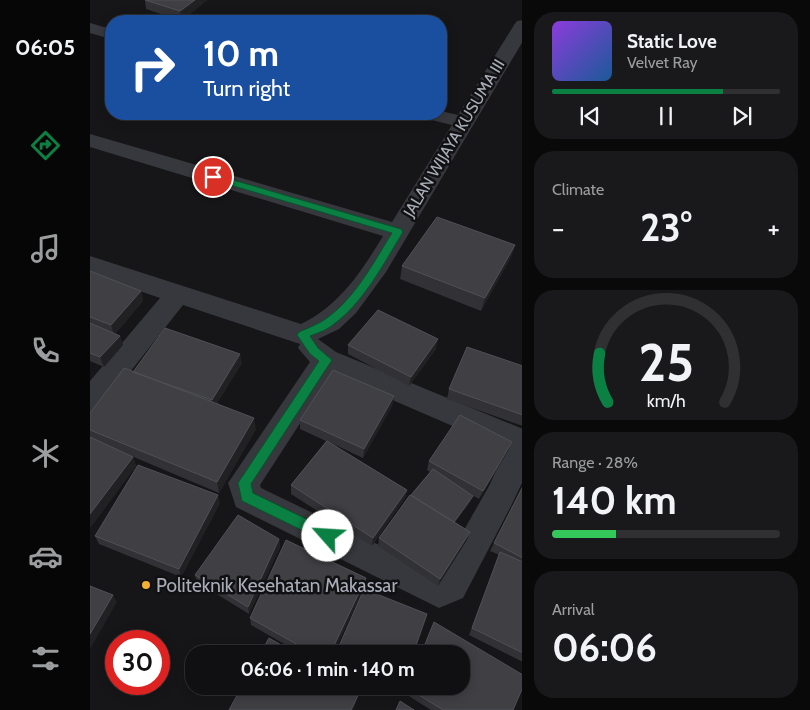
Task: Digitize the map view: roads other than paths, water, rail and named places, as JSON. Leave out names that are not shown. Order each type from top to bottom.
[{"type":"street","name":"JALAN WIJAYA KUSUMA III","points":[[303,335],[330,322],[347,306],[377,266],[398,232],[464,109],[522,25]]},
{"type":"street","points":[[90,28],[105,32]]},
{"type":"street","points":[[447,112],[464,109]]},
{"type":"street","points":[[90,140],[398,232]]},
{"type":"street","points":[[90,265],[303,335],[314,351],[326,360],[522,445],[500,496],[451,586],[439,591],[247,497],[244,483],[326,360]]},
{"type":"street","points":[[90,402],[178,295]]},
{"type":"place","name":"Politeknik Kesehatan Makassar","points":[[146,585]]}]
